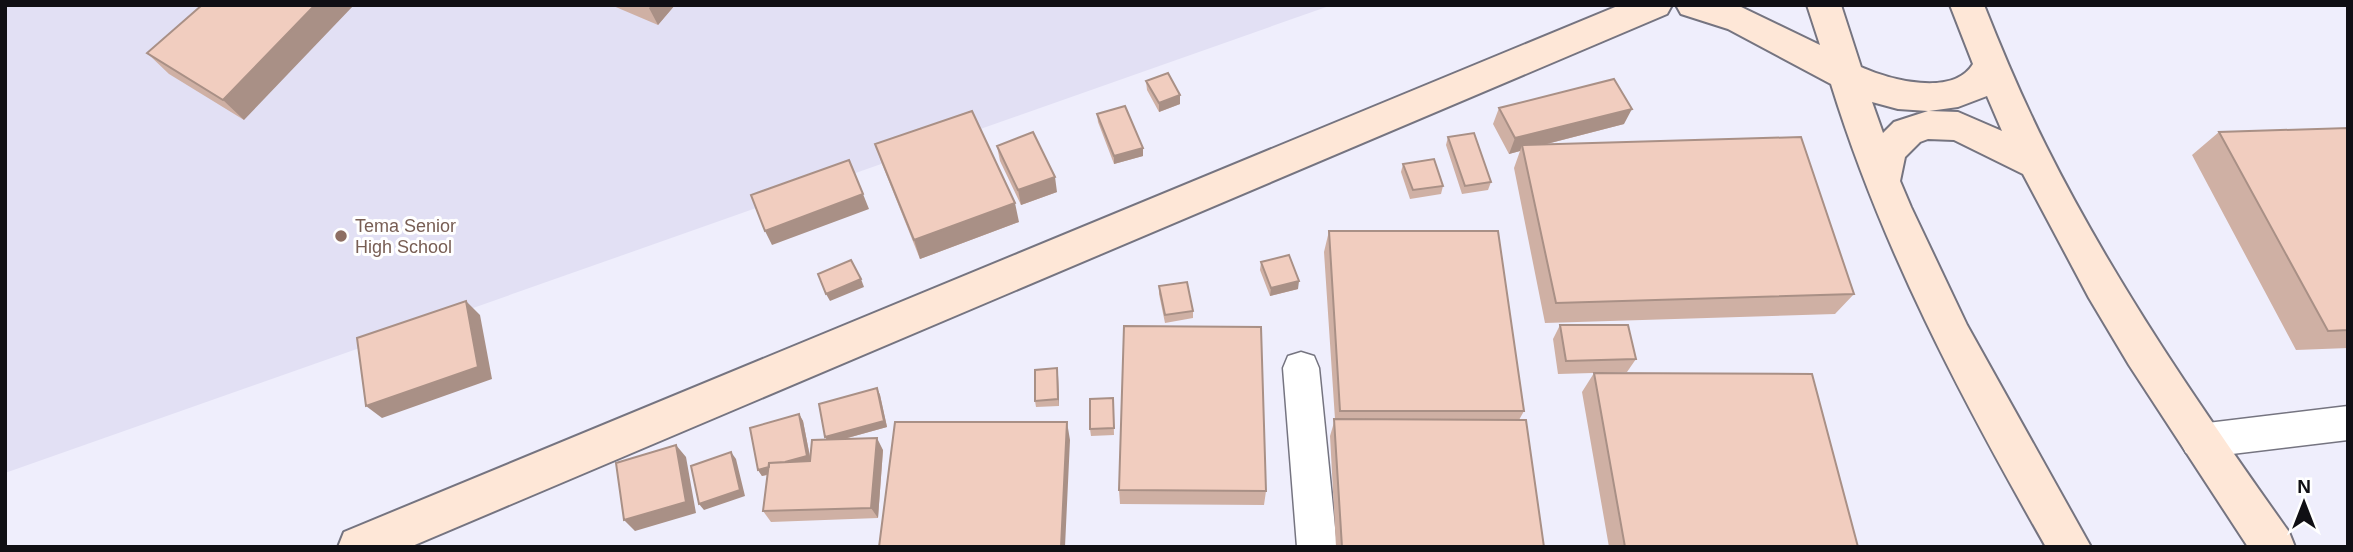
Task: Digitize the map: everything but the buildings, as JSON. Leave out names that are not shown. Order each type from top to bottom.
[{"type":"main road","points":[[359,547],[1656,5]]},
{"type":"main road","points":[[1693,5],[1760,30],[1873,89],[1896,95],[1935,96],[1953,93],[1980,82],[1990,67]]},
{"type":"main road","points":[[1824,5],[1891,207],[1947,326],[2070,547]]},
{"type":"main road","points":[[1967,5],[1990,67],[2037,164],[2124,324],[2199,441],[2274,547]]},
{"type":"main road","points":[[1882,180],[1888,151],[1907,132],[1928,124],[1958,126],[2037,164]]},
{"type":"street","points":[[1301,368],[1317,547]]},
{"type":"street","points":[[2199,441],[2348,423]]},
{"type":"shaded area","name":"Tema Senior High School","points":[[5,5],[1332,5],[5,473]]},
{"type":"place","name":"Tema Senior High School","points":[[341,236]]}]
